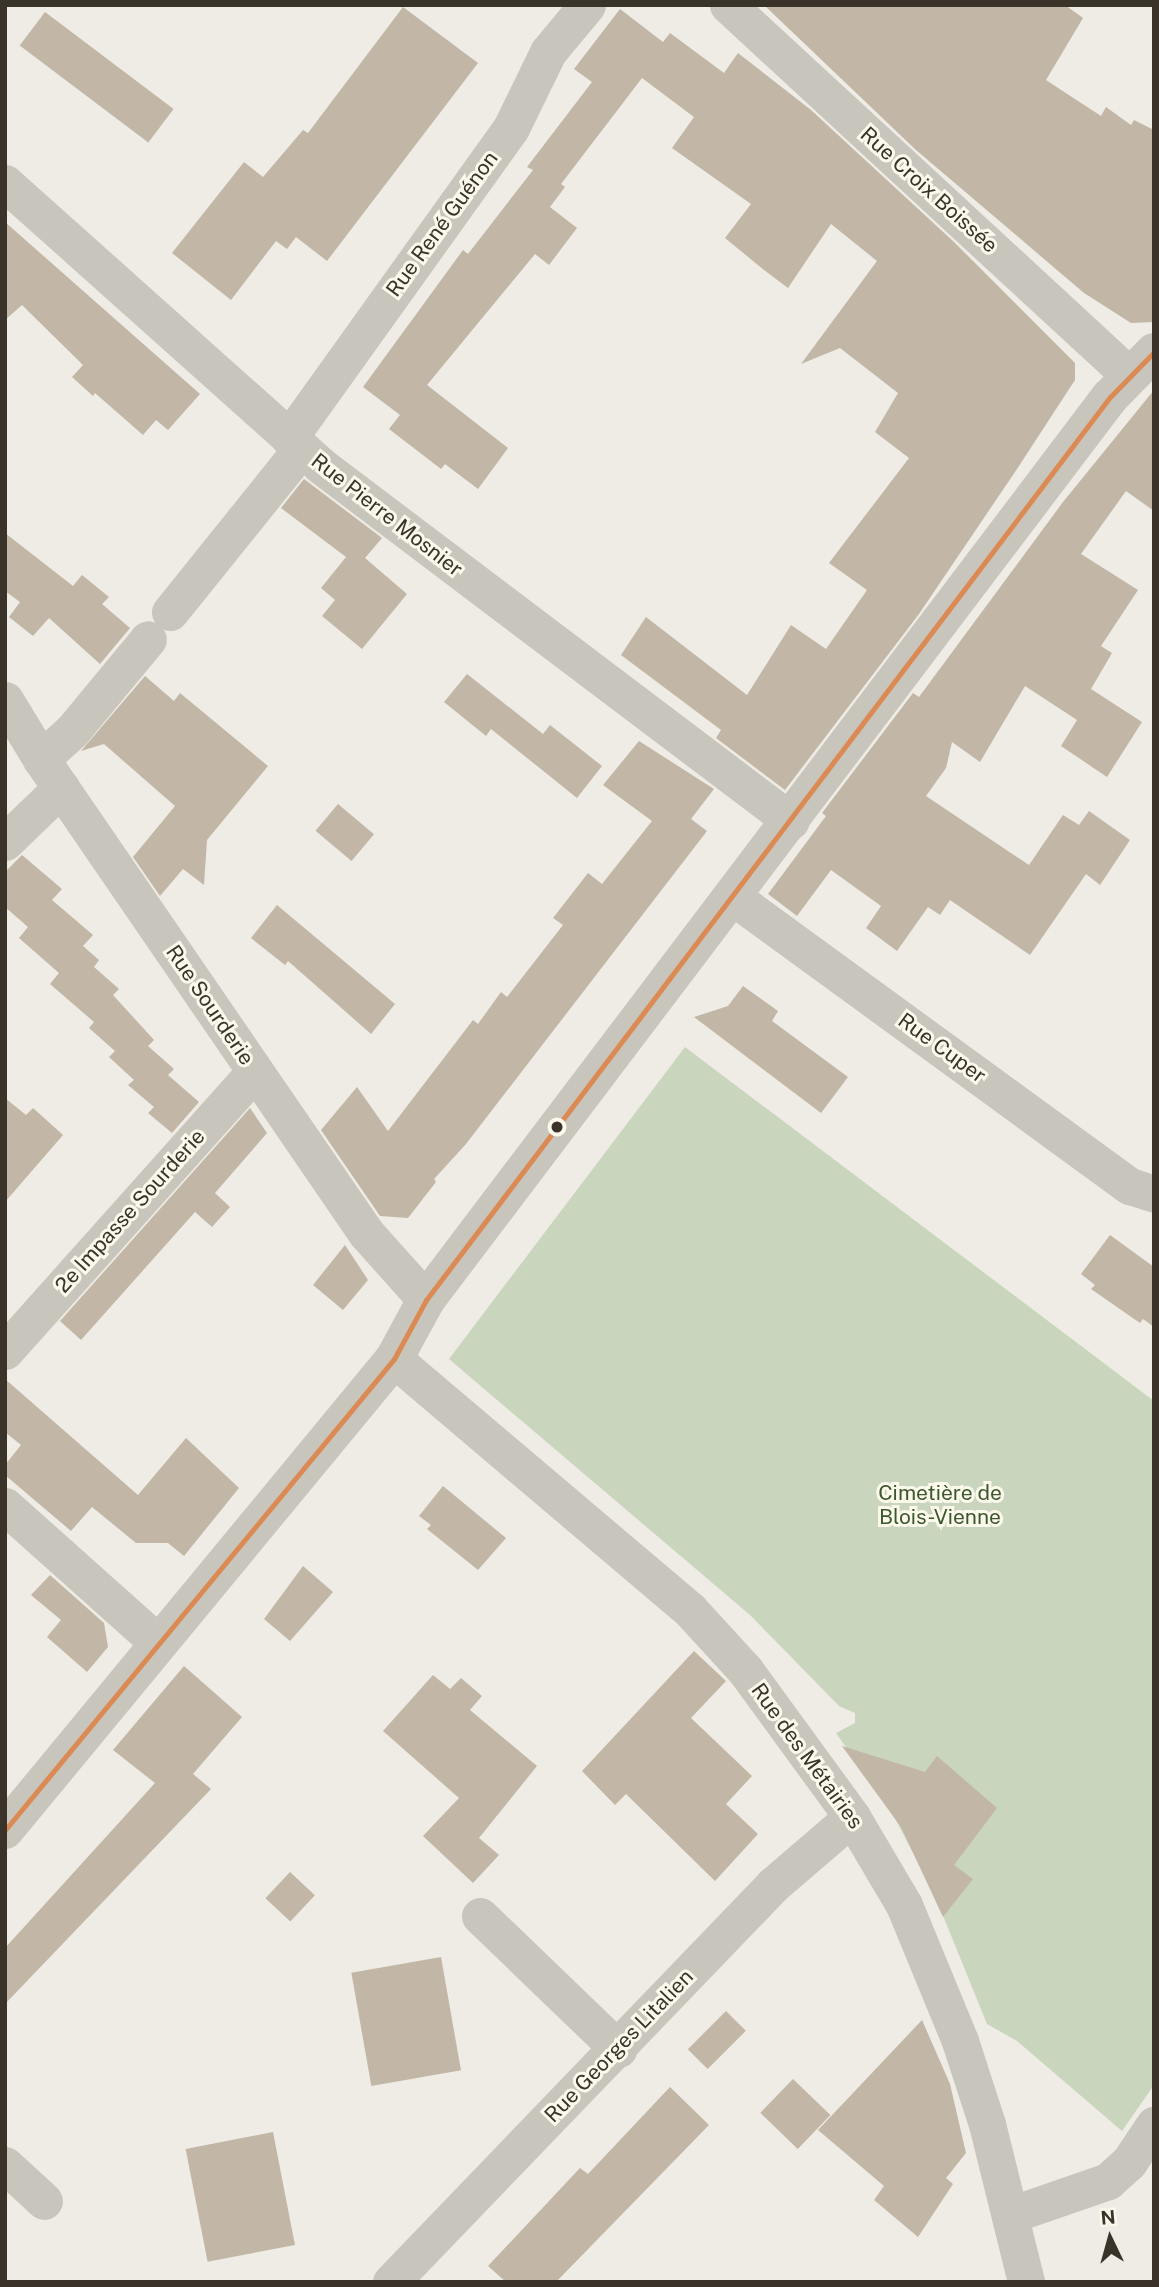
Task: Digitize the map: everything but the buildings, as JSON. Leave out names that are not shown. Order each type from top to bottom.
[{"type":"street","name":"Rue René Guénon","points":[[5,842],[51,774],[72,731],[159,625],[295,443],[511,128],[548,52],[587,5]]},
{"type":"street","name":"Rue Croix Boissée","points":[[728,5],[1142,364]]},
{"type":"street","name":"Rue Pierre Mosnier","points":[[5,183],[295,443],[791,821]]},
{"type":"street","points":[[5,1829],[394,1359],[426,1300],[1142,364]]},
{"type":"street","name":"Rue Sourderie","points":[[5,700],[51,774],[366,1233],[426,1300]]},
{"type":"street","name":"Rue Cuper","points":[[733,897],[1130,1186],[1154,1194]]},
{"type":"street","name":"2e Impasse Sourderie","points":[[5,1351],[255,1071]]},
{"type":"street","name":"Rue des Métairies","points":[[394,1359],[690,1610],[745,1670],[852,1817],[904,1905],[930,1962],[987,2124],[1026,2282]]},
{"type":"street","points":[[5,1506],[158,1643]]},
{"type":"street","name":"Rue Georges Litalien","points":[[391,2282],[773,1885],[852,1817]]},
{"type":"street","points":[[480,1916],[618,2049]]},
{"type":"street","points":[[1010,2215],[1108,2181],[1129,2162],[1154,2125]]},
{"type":"street","points":[[5,2165],[44,2202]]},
{"type":"green space","name":"Cimetière de Blois-Vienne","points":[[685,1047],[1154,1401],[1154,2085],[1122,2131],[1017,2041],[987,2024],[933,1891],[890,1809],[836,1733],[855,1723],[855,1713],[839,1706],[750,1615],[449,1359]]},
{"type":"transit line","points":[[5,1830],[394,1359],[426,1300],[1110,397],[1154,352]]}]
